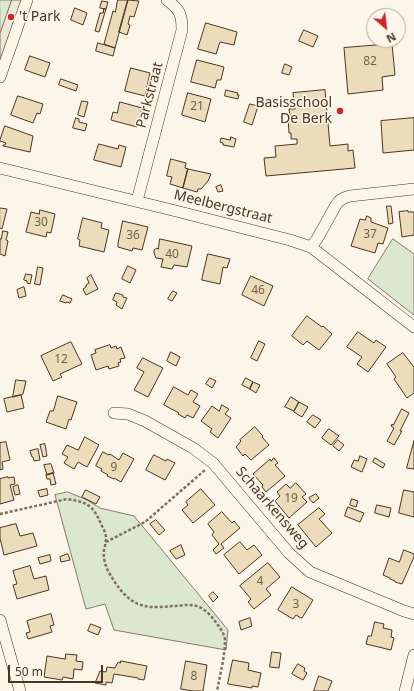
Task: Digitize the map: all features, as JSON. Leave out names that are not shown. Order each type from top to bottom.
[{"type":"street","points":[[0,77],[27,0]]},
{"type":"street","name":"Parkstraat","points":[[137,201],[182,30],[182,18],[178,10],[168,0]]},
{"type":"street","name":"Meelbergstraat","points":[[0,168],[137,201],[290,240],[311,247],[414,327]]},
{"type":"street","points":[[311,247],[336,205],[344,198],[414,189]]},
{"type":"street","name":"Schaarkensweg","points":[[114,413],[128,414],[145,421],[193,448],[213,464],[290,554],[310,572],[414,614]]},
{"type":"street","points":[[0,620],[20,691]]},
{"type":"street","points":[[405,691],[414,655]]},
{"type":"path","points":[[106,542],[145,522],[213,464]]},
{"type":"path","points":[[0,514],[67,499],[78,500],[92,507],[105,535],[106,542],[104,560],[108,571],[118,588],[136,603],[142,605],[158,607],[193,605],[200,607],[219,626],[225,638],[225,648],[217,691]]},
{"type":"green space","points":[[0,0],[12,0],[0,34]]},
{"type":"green space","points":[[393,239],[414,254],[414,315],[368,279]]},
{"type":"green space","points":[[68,492],[87,500],[100,508],[134,516],[228,630],[226,650],[114,630],[105,604],[86,609],[55,495]]},
{"type":"shaded area","name":"'t Park","points":[[12,0],[22,0],[0,60],[0,34]]},
{"type":"building","points":[[118,0],[128,0],[115,48],[104,44],[113,11],[115,12]]},
{"type":"building","points":[[128,0],[139,1],[134,17],[130,16],[128,24],[130,25],[127,35],[119,32]]},
{"type":"building","points":[[102,1],[108,2],[106,9],[100,8]]},
{"type":"building","points":[[75,8],[87,13],[83,25],[71,20]]},
{"type":"building","points":[[104,9],[106,9],[99,32],[95,31],[100,13],[103,13]]},
{"type":"building","points":[[206,23],[237,32],[234,45],[220,42],[216,54],[198,49]]},
{"type":"building","points":[[304,30],[318,36],[313,47],[299,41]]},
{"type":"building","points":[[98,43],[115,48],[113,56],[96,51]]},
{"type":"building","points":[[366,46],[366,48],[392,48],[395,75],[382,77],[383,90],[348,94],[344,48]]},
{"type":"building","points":[[30,56],[50,63],[45,77],[25,70]]},
{"type":"building","points":[[197,60],[224,67],[221,80],[217,80],[215,88],[191,82]]},
{"type":"building","points":[[285,64],[292,67],[289,75],[282,73]]},
{"type":"building","points":[[131,68],[150,73],[145,96],[125,91]]},
{"type":"building","points":[[61,79],[78,85],[76,91],[59,85]]},
{"type":"building","points":[[226,90],[238,93],[238,99],[225,96]]},
{"type":"building","points":[[325,90],[330,146],[348,144],[348,151],[353,150],[355,168],[266,176],[264,158],[276,157],[275,146],[297,144],[297,139],[291,139],[291,133],[289,133],[289,109],[295,109],[293,93]]},
{"type":"building","points":[[188,93],[211,99],[205,122],[182,115]]},
{"type":"building","points":[[18,96],[43,104],[40,114],[37,113],[33,123],[11,115]]},
{"type":"building","points":[[82,101],[88,102],[84,117],[78,115]]},
{"type":"building","points":[[120,102],[142,108],[137,127],[111,120],[113,112],[117,113]]},
{"type":"building","points":[[250,104],[258,106],[252,125],[244,122]]},
{"type":"building","points":[[76,118],[79,119],[79,122],[87,124],[85,131],[73,128]]},
{"type":"building","points":[[414,118],[414,150],[383,153],[381,121]]},
{"type":"building","points":[[5,126],[33,136],[30,152],[3,146],[6,143],[0,140]]},
{"type":"building","points":[[231,137],[236,139],[234,147],[223,145],[223,143],[220,142],[221,138],[230,140]]},
{"type":"building","points":[[99,144],[118,149],[119,145],[126,147],[121,167],[94,160]]},
{"type":"building","points":[[171,159],[186,163],[185,168],[188,169],[183,188],[170,184],[172,177],[167,176]]},
{"type":"building","points":[[188,169],[211,174],[208,181],[201,189],[198,189],[197,192],[183,188]]},
{"type":"building","points":[[221,185],[223,191],[218,192],[216,187]]},
{"type":"building","points":[[387,206],[391,206],[393,223],[389,224]]},
{"type":"building","points":[[0,208],[7,209],[2,229],[0,228]]},
{"type":"building","points":[[40,210],[55,214],[51,233],[47,232],[46,237],[26,232],[31,212],[39,214]]},
{"type":"building","points":[[399,212],[414,212],[414,235],[402,237]]},
{"type":"building","points":[[367,216],[371,218],[371,222],[388,228],[383,244],[378,243],[375,253],[351,246],[360,219],[365,220]]},
{"type":"building","points":[[83,218],[102,223],[101,228],[109,230],[104,252],[79,246],[80,240],[78,239]]},
{"type":"building","points":[[123,221],[148,227],[142,250],[133,248],[132,251],[118,247]]},
{"type":"building","points":[[3,231],[8,232],[5,256],[0,254],[0,239]]},
{"type":"building","points":[[160,239],[192,246],[187,267],[174,265],[172,269],[161,267],[163,259],[156,258],[154,253],[154,250],[157,248],[158,249]]},
{"type":"building","points":[[208,254],[230,259],[227,268],[223,267],[220,284],[202,280]]},
{"type":"building","points":[[128,266],[136,270],[130,283],[122,279]]},
{"type":"building","points":[[38,267],[43,268],[40,285],[35,284]]},
{"type":"building","points":[[26,274],[32,275],[30,284],[24,280]]},
{"type":"building","points":[[91,275],[98,289],[86,295],[83,289],[89,283],[87,278]]},
{"type":"building","points":[[251,276],[273,286],[264,306],[242,295]]},
{"type":"building","points":[[24,287],[26,296],[19,298],[17,290]]},
{"type":"building","points":[[173,291],[177,293],[172,301],[168,299]]},
{"type":"building","points":[[116,293],[127,298],[122,309],[116,305],[117,302],[113,300]]},
{"type":"building","points":[[63,295],[72,299],[70,303],[60,301]]},
{"type":"building","points":[[307,316],[322,327],[323,326],[332,334],[319,350],[307,341],[303,345],[292,336]]},
{"type":"building","points":[[358,332],[374,343],[376,340],[386,347],[368,372],[357,364],[362,357],[347,347]]},
{"type":"building","points":[[259,341],[265,344],[257,361],[251,358]]},
{"type":"building","points":[[71,342],[82,364],[60,374],[62,377],[53,381],[41,356]]},
{"type":"building","points":[[110,345],[111,348],[116,346],[117,349],[121,347],[125,358],[120,359],[121,362],[118,363],[119,366],[109,369],[108,366],[96,370],[91,355],[96,353],[95,350]]},
{"type":"building","points":[[171,352],[180,357],[176,366],[167,361]]},
{"type":"building","points":[[403,353],[414,367],[414,393],[407,398],[394,379],[396,377],[387,364]]},
{"type":"building","points":[[143,358],[163,368],[148,397],[134,390],[144,372],[137,368]]},
{"type":"building","points":[[210,378],[216,381],[212,388],[206,384]]},
{"type":"building","points":[[246,378],[253,382],[250,389],[242,385]]},
{"type":"building","points":[[16,380],[26,381],[23,394],[13,397]]},
{"type":"building","points":[[253,382],[260,385],[256,393],[250,389]]},
{"type":"building","points":[[174,387],[188,395],[191,390],[198,394],[193,402],[200,406],[193,418],[187,415],[185,418],[164,405]]},
{"type":"building","points":[[21,395],[24,408],[7,412],[4,399]]},
{"type":"building","points":[[58,396],[77,402],[71,420],[69,419],[66,429],[46,422],[50,411],[53,411]]},
{"type":"building","points":[[291,397],[299,402],[294,411],[285,407]]},
{"type":"building","points":[[299,402],[308,407],[302,417],[294,412]]},
{"type":"building","points":[[222,405],[229,409],[225,414],[231,418],[218,438],[210,432],[212,429],[201,421],[212,406],[219,411]]},
{"type":"building","points":[[402,409],[409,413],[400,431],[402,431],[394,445],[387,441],[394,428],[391,426]]},
{"type":"building","points":[[313,415],[321,420],[315,428],[307,422]]},
{"type":"building","points":[[255,427],[269,445],[251,460],[245,454],[243,456],[236,447],[241,441],[240,440]]},
{"type":"building","points":[[329,429],[339,436],[331,445],[322,438]]},
{"type":"building","points":[[85,437],[99,445],[87,467],[78,462],[74,469],[64,463],[68,457],[62,454],[67,445],[78,450]]},
{"type":"building","points":[[338,440],[344,445],[339,451],[333,446]]},
{"type":"building","points":[[414,441],[414,469],[407,468]]},
{"type":"building","points":[[6,442],[10,460],[2,462],[3,469],[0,470],[0,443]]},
{"type":"building","points":[[45,444],[47,456],[43,457],[40,445]]},
{"type":"building","points":[[38,449],[40,460],[34,461],[30,451]]},
{"type":"building","points":[[103,452],[109,455],[110,454],[119,460],[123,453],[134,459],[121,482],[107,476],[108,475],[101,471],[102,469],[96,466]]},
{"type":"building","points":[[154,455],[166,461],[167,459],[175,463],[165,480],[146,470]]},
{"type":"building","points":[[360,456],[367,459],[362,472],[351,467],[354,460],[358,461]]},
{"type":"building","points":[[274,458],[278,463],[275,465],[285,476],[266,492],[262,487],[263,485],[253,474],[270,459],[271,461]]},
{"type":"building","points":[[375,458],[385,464],[383,468],[373,462]]},
{"type":"building","points":[[51,464],[54,473],[47,475],[44,465]]},
{"type":"building","points":[[53,473],[56,484],[51,485],[50,479],[47,479],[46,475]]},
{"type":"building","points":[[14,477],[15,484],[10,485],[14,500],[0,504],[0,479]]},
{"type":"building","points":[[296,483],[306,494],[302,497],[307,502],[289,518],[275,501],[280,496],[277,492],[286,484],[290,488]]},
{"type":"building","points":[[18,485],[20,494],[15,495],[13,487]]},
{"type":"building","points":[[47,489],[48,495],[40,497],[38,491]]},
{"type":"building","points":[[201,489],[215,505],[193,523],[182,510],[188,505],[186,502]]},
{"type":"building","points":[[86,490],[100,497],[96,504],[82,497]]},
{"type":"building","points":[[404,490],[414,492],[414,517],[399,513]]},
{"type":"building","points":[[316,494],[319,498],[313,503],[309,498]]},
{"type":"building","points":[[352,499],[358,501],[356,507],[350,505]]},
{"type":"building","points":[[377,505],[391,508],[389,517],[375,513]]},
{"type":"building","points":[[348,507],[364,513],[360,522],[345,516]]},
{"type":"building","points":[[319,508],[325,514],[319,519],[332,533],[316,547],[298,525]]},
{"type":"building","points":[[222,512],[232,523],[234,521],[240,528],[221,544],[224,548],[216,554],[213,550],[219,544],[212,535],[214,532],[208,524]]},
{"type":"building","points":[[156,520],[165,530],[159,535],[150,524]]},
{"type":"building","points":[[16,524],[20,536],[33,533],[37,546],[4,555],[0,538],[0,528]]},
{"type":"building","points":[[240,542],[247,550],[254,545],[262,555],[239,574],[224,555]]},
{"type":"building","points":[[181,545],[185,555],[176,559],[170,551]]},
{"type":"building","points":[[404,550],[414,554],[414,557],[402,584],[383,575],[389,558],[399,562]]},
{"type":"building","points":[[68,554],[70,560],[61,562],[60,557]]},
{"type":"building","points":[[50,555],[51,561],[40,564],[38,558]]},
{"type":"building","points":[[268,563],[280,577],[266,589],[271,595],[254,609],[248,602],[251,599],[240,586]]},
{"type":"building","points":[[30,566],[34,579],[46,576],[49,590],[17,599],[13,585],[17,584],[13,571]]},
{"type":"building","points":[[292,587],[313,600],[302,618],[296,615],[293,619],[278,610]]},
{"type":"building","points":[[213,592],[218,597],[213,602],[209,596]]},
{"type":"building","points":[[51,614],[54,625],[50,626],[52,632],[28,639],[26,633],[30,632],[27,621]]},
{"type":"building","points":[[250,618],[252,626],[241,630],[239,622]]},
{"type":"building","points":[[375,622],[384,624],[383,628],[392,630],[391,637],[394,638],[391,650],[366,644],[368,636],[371,636]]},
{"type":"building","points":[[91,624],[101,628],[98,635],[88,631]]},
{"type":"building","points":[[272,652],[281,653],[279,668],[270,667]]},
{"type":"building","points":[[66,654],[77,655],[76,661],[83,662],[82,670],[74,669],[73,679],[63,677],[62,680],[44,677],[47,656],[65,659]]},
{"type":"building","points":[[233,660],[249,663],[248,670],[261,673],[258,687],[252,686],[252,688],[228,684]]},
{"type":"building","points":[[121,661],[147,666],[144,680],[114,674],[112,683],[106,682],[106,685],[95,683],[100,671],[106,672],[107,667],[115,668],[118,662],[120,663]]},
{"type":"building","points":[[186,661],[207,665],[203,691],[181,689]]},
{"type":"building","points":[[298,664],[305,668],[304,671],[307,673],[303,680],[292,674]]},
{"type":"building","points":[[319,676],[332,681],[328,691],[314,691]]},
{"type":"place","name":"'t Park","points":[[11,17]]},
{"type":"place","name":"Basisschool De Berk","points":[[340,111]]}]
